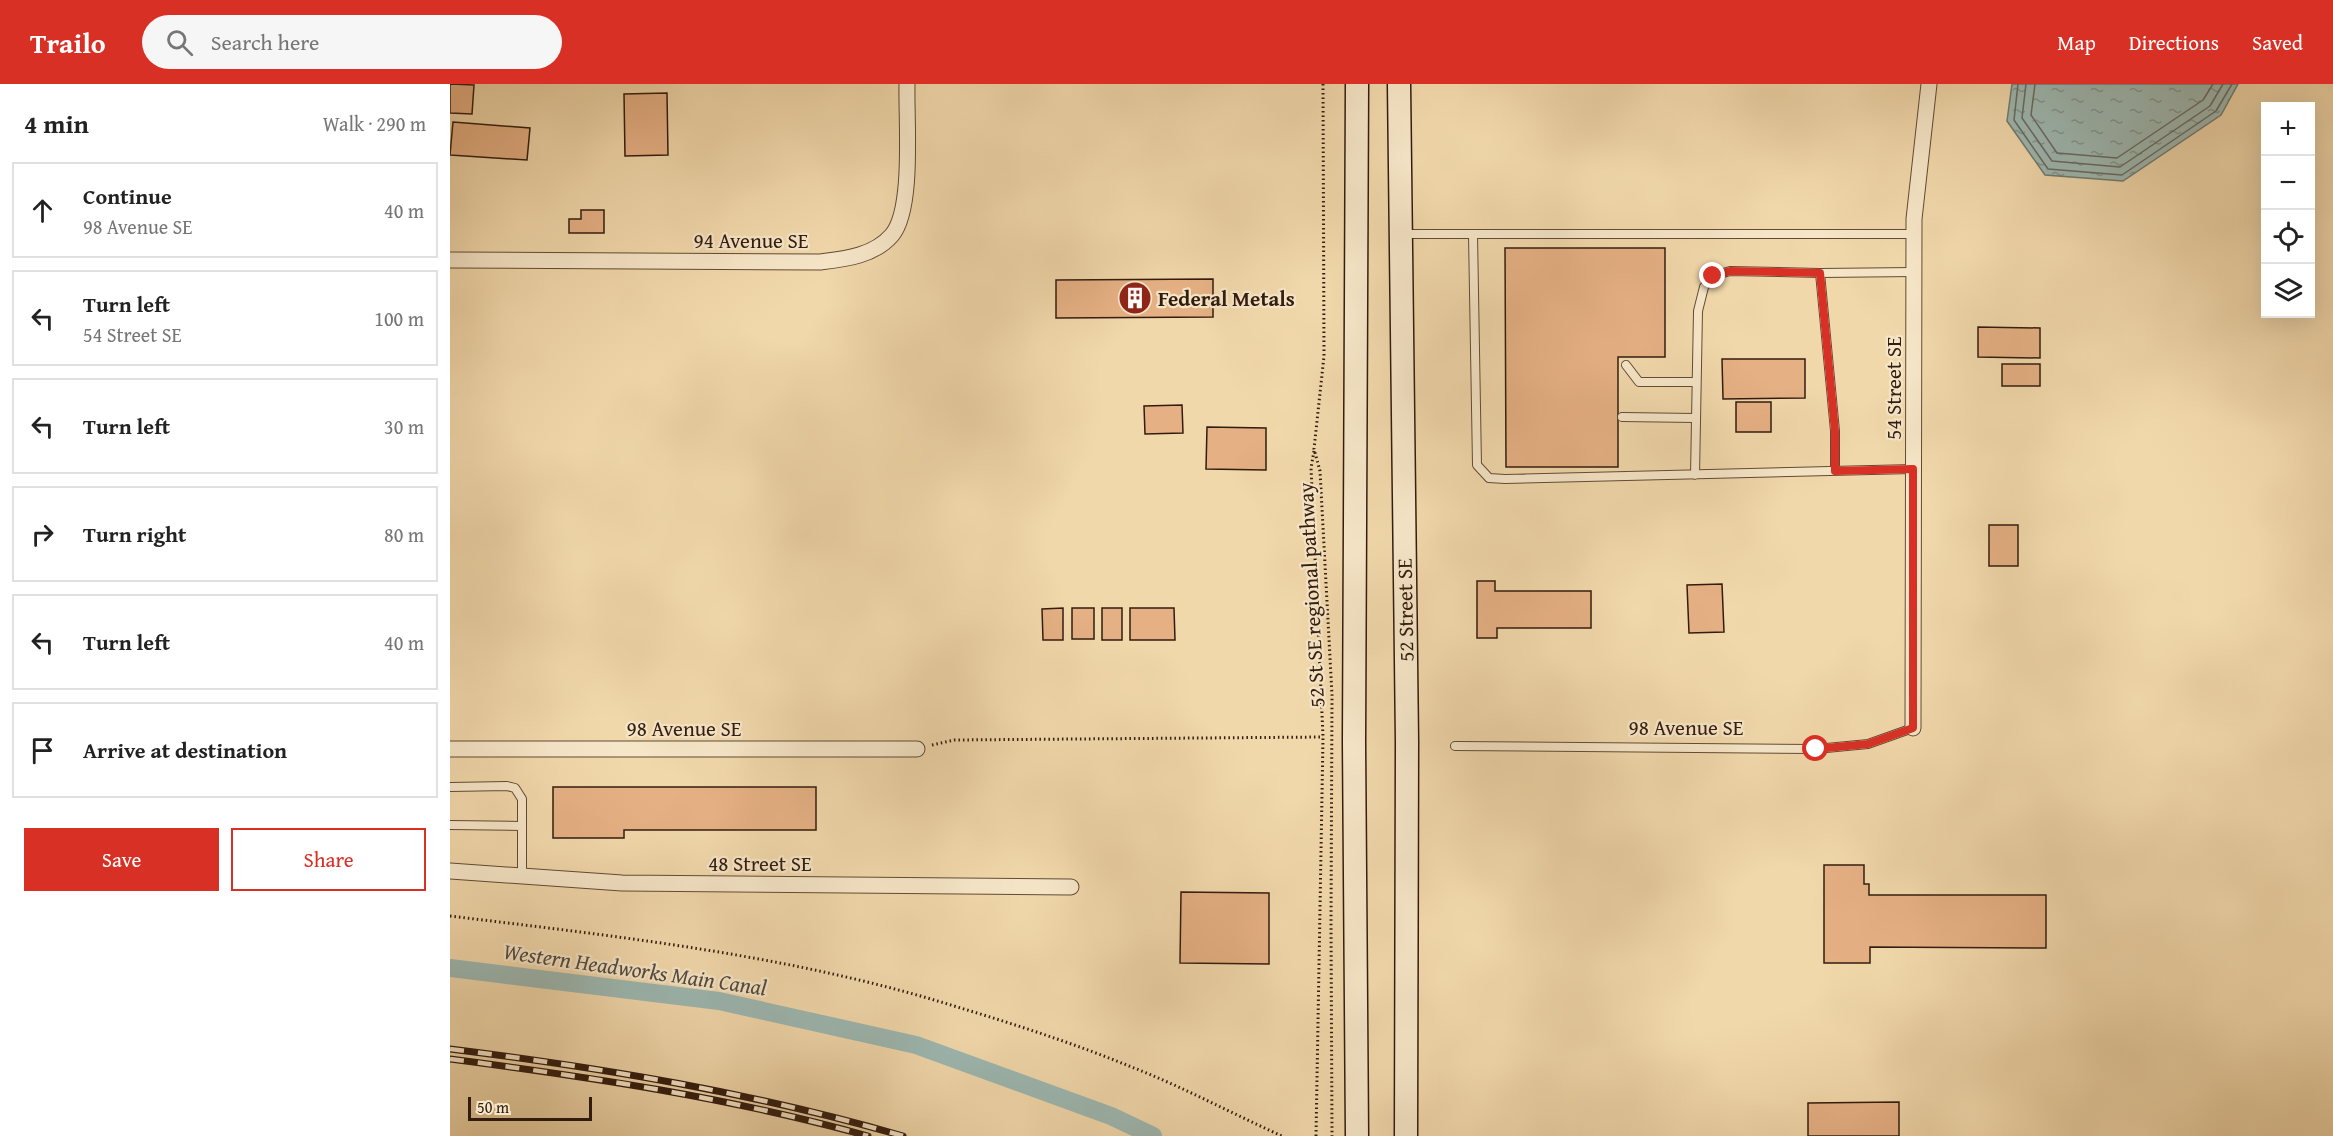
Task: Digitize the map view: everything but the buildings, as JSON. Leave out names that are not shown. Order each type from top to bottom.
[{"type":"main road","points":[[1357,84],[1354,742],[1358,1136]]},
{"type":"main road","name":"52 Street SE","points":[[1399,84],[1407,742],[1406,1133]]},
{"type":"street","name":"94 Avenue SE","points":[[450,260],[820,261],[850,258],[869,252],[892,235],[901,220],[906,191],[908,84]]},
{"type":"street","name":"54 Street SE","points":[[1913,728],[1914,234],[1929,84]]},
{"type":"street","name":"98 Avenue SE","points":[[450,749],[917,749]]},
{"type":"street","name":"48 Street SE","points":[[450,871],[622,883],[1071,886]]},
{"type":"lane","points":[[1401,234],[1914,234]]},
{"type":"lane","points":[[1473,234],[1477,465],[1489,478],[1913,469]]},
{"type":"lane","points":[[1695,475],[1698,311],[1704,287],[1713,276],[1730,271],[1914,272]]},
{"type":"lane","points":[[1820,273],[1835,431],[1835,471]]},
{"type":"lane","points":[[1626,365],[1639,382],[1695,382]]},
{"type":"lane","points":[[1622,417],[1695,418]]},
{"type":"lane","name":"98 Avenue SE","points":[[1455,746],[1816,749],[1868,744],[1913,728]]},
{"type":"lane","points":[[450,787],[507,786],[515,788],[522,799],[522,876]]},
{"type":"lane","points":[[450,825],[522,826]]},
{"type":"path","name":"52 St SE regional pathway","points":[[1323,84],[1324,356],[1314,449],[1320,471],[1332,695],[1332,1136]]},
{"type":"path","points":[[1314,449],[1311,468],[1323,737],[1316,1136]]},
{"type":"path","points":[[917,749],[954,740],[1323,737]]},
{"type":"path","points":[[450,916],[689,946],[820,972],[938,1001],[1048,1036],[1131,1066],[1282,1136]]},
{"type":"water","points":[[2012,84],[2238,84],[2221,115],[2123,181],[2045,175],[2007,121]]},
{"type":"waterway","name":"Western Headworks Main Canal","points":[[450,968],[719,1001],[916,1045],[1111,1116],[1153,1136]]},
{"type":"railway","points":[[450,1049],[678,1084],[791,1107],[903,1136]]},
{"type":"railway","points":[[450,1059],[660,1090],[765,1110],[868,1136]]},
{"type":"place","name":"Federal Metals","points":[[1135,298]]},
{"type":"route","points":[[1713,276],[1730,271],[1820,273],[1835,431],[1835,471],[1913,469],[1913,728],[1868,744],[1816,749]]}]
